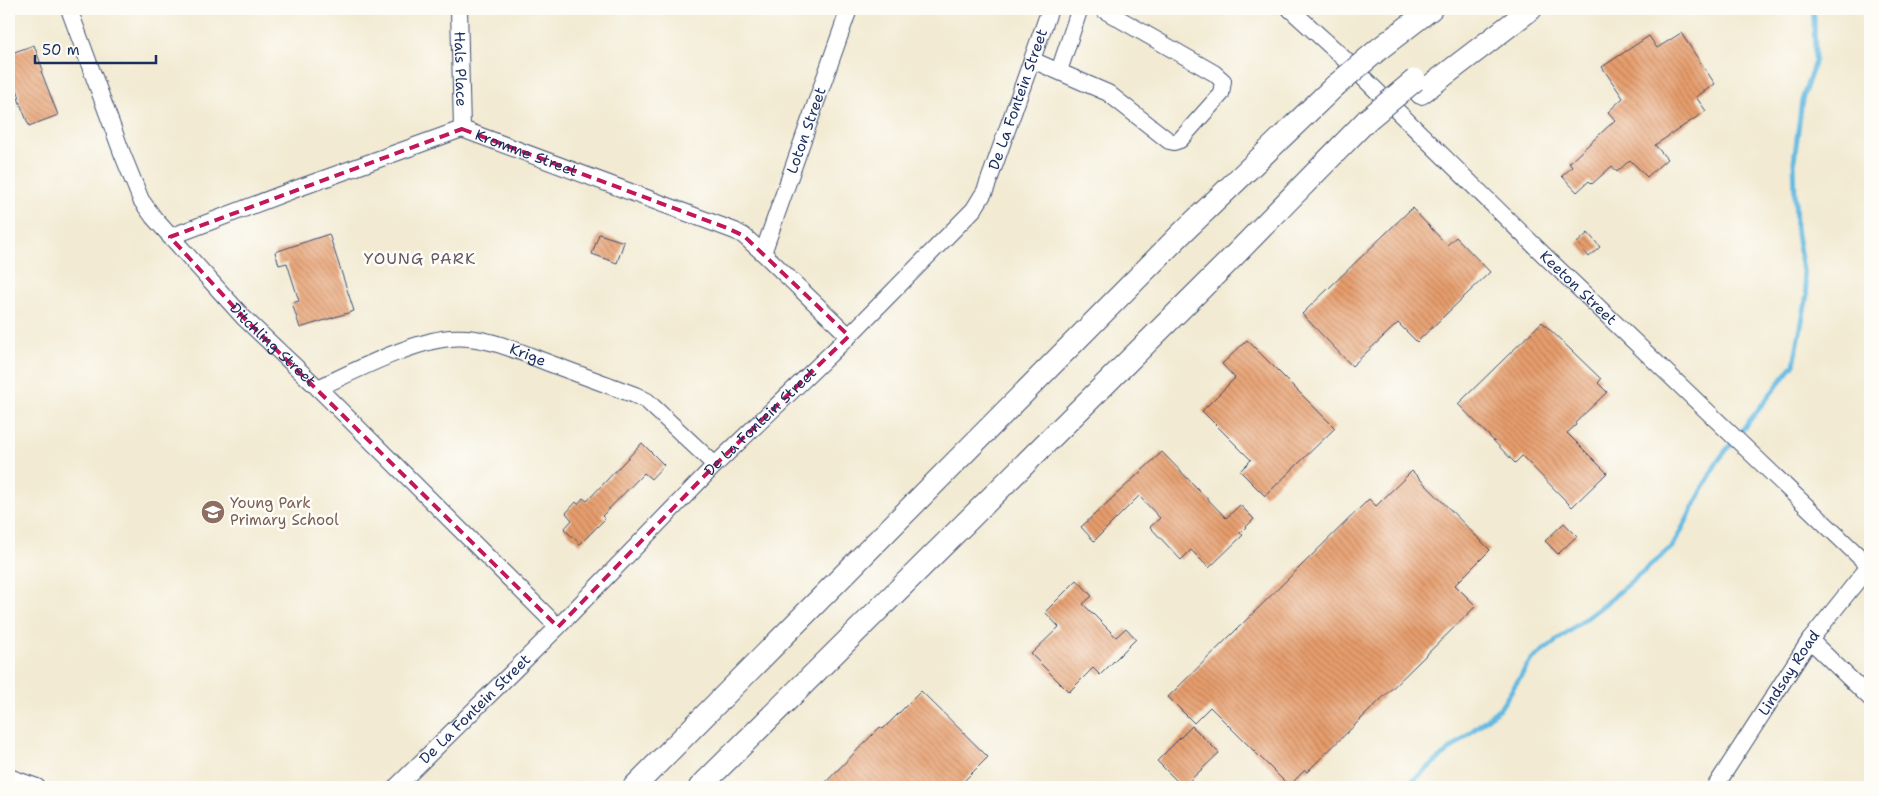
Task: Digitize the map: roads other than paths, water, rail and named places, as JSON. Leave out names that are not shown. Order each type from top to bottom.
[{"type":"highway","points":[[1402,32],[1426,9]]},
{"type":"highway","points":[[634,787],[1174,241],[1334,86],[1431,9]]},
{"type":"highway","points":[[700,787],[1226,264],[1373,124],[1507,9]]},
{"type":"highway","points":[[1418,86],[1531,9]]},
{"type":"street","name":"Ditchling Street","points":[[69,9],[141,200],[170,237],[244,318],[318,388],[558,627]]},
{"type":"street","name":"Hals Place","points":[[459,9],[462,129]]},
{"type":"street","name":"Loton Street","points":[[763,253],[849,9]]},
{"type":"street","name":"De La Fontein Street","points":[[396,787],[558,627],[715,465],[849,336],[974,209],[980,201],[992,172],[1050,9]]},
{"type":"street","points":[[1059,71],[1079,12],[1082,9]]},
{"type":"street","points":[[1032,60],[1108,93],[1169,141],[1180,140],[1222,94],[1223,81],[1220,76],[1102,9]]},
{"type":"street","name":"Keeton Street","points":[[1290,9],[1342,56],[1547,258],[1870,566]]},
{"type":"street","name":"Kromme Street","points":[[170,237],[462,129],[744,236],[849,336]]},
{"type":"street","name":"Krige","points":[[318,388],[380,360],[433,341],[450,338],[476,339],[514,350],[635,394],[647,401],[715,465]]},
{"type":"street","name":"Lindsay Road","points":[[1715,787],[1810,640],[1870,566]]},
{"type":"street","points":[[1810,640],[1870,698]]},
{"type":"street","points":[[9,777],[37,787]]},
{"type":"waterway","points":[[1405,787],[1501,707],[1531,660],[1605,604],[1673,546],[1717,462],[1794,364],[1807,295],[1796,228],[1794,161],[1802,100],[1815,61],[1813,9]]},
{"type":"place","name":"Young Park Primary School","points":[[213,512]]},
{"type":"district","name":"YOUNG PARK","points":[[420,258]]}]
